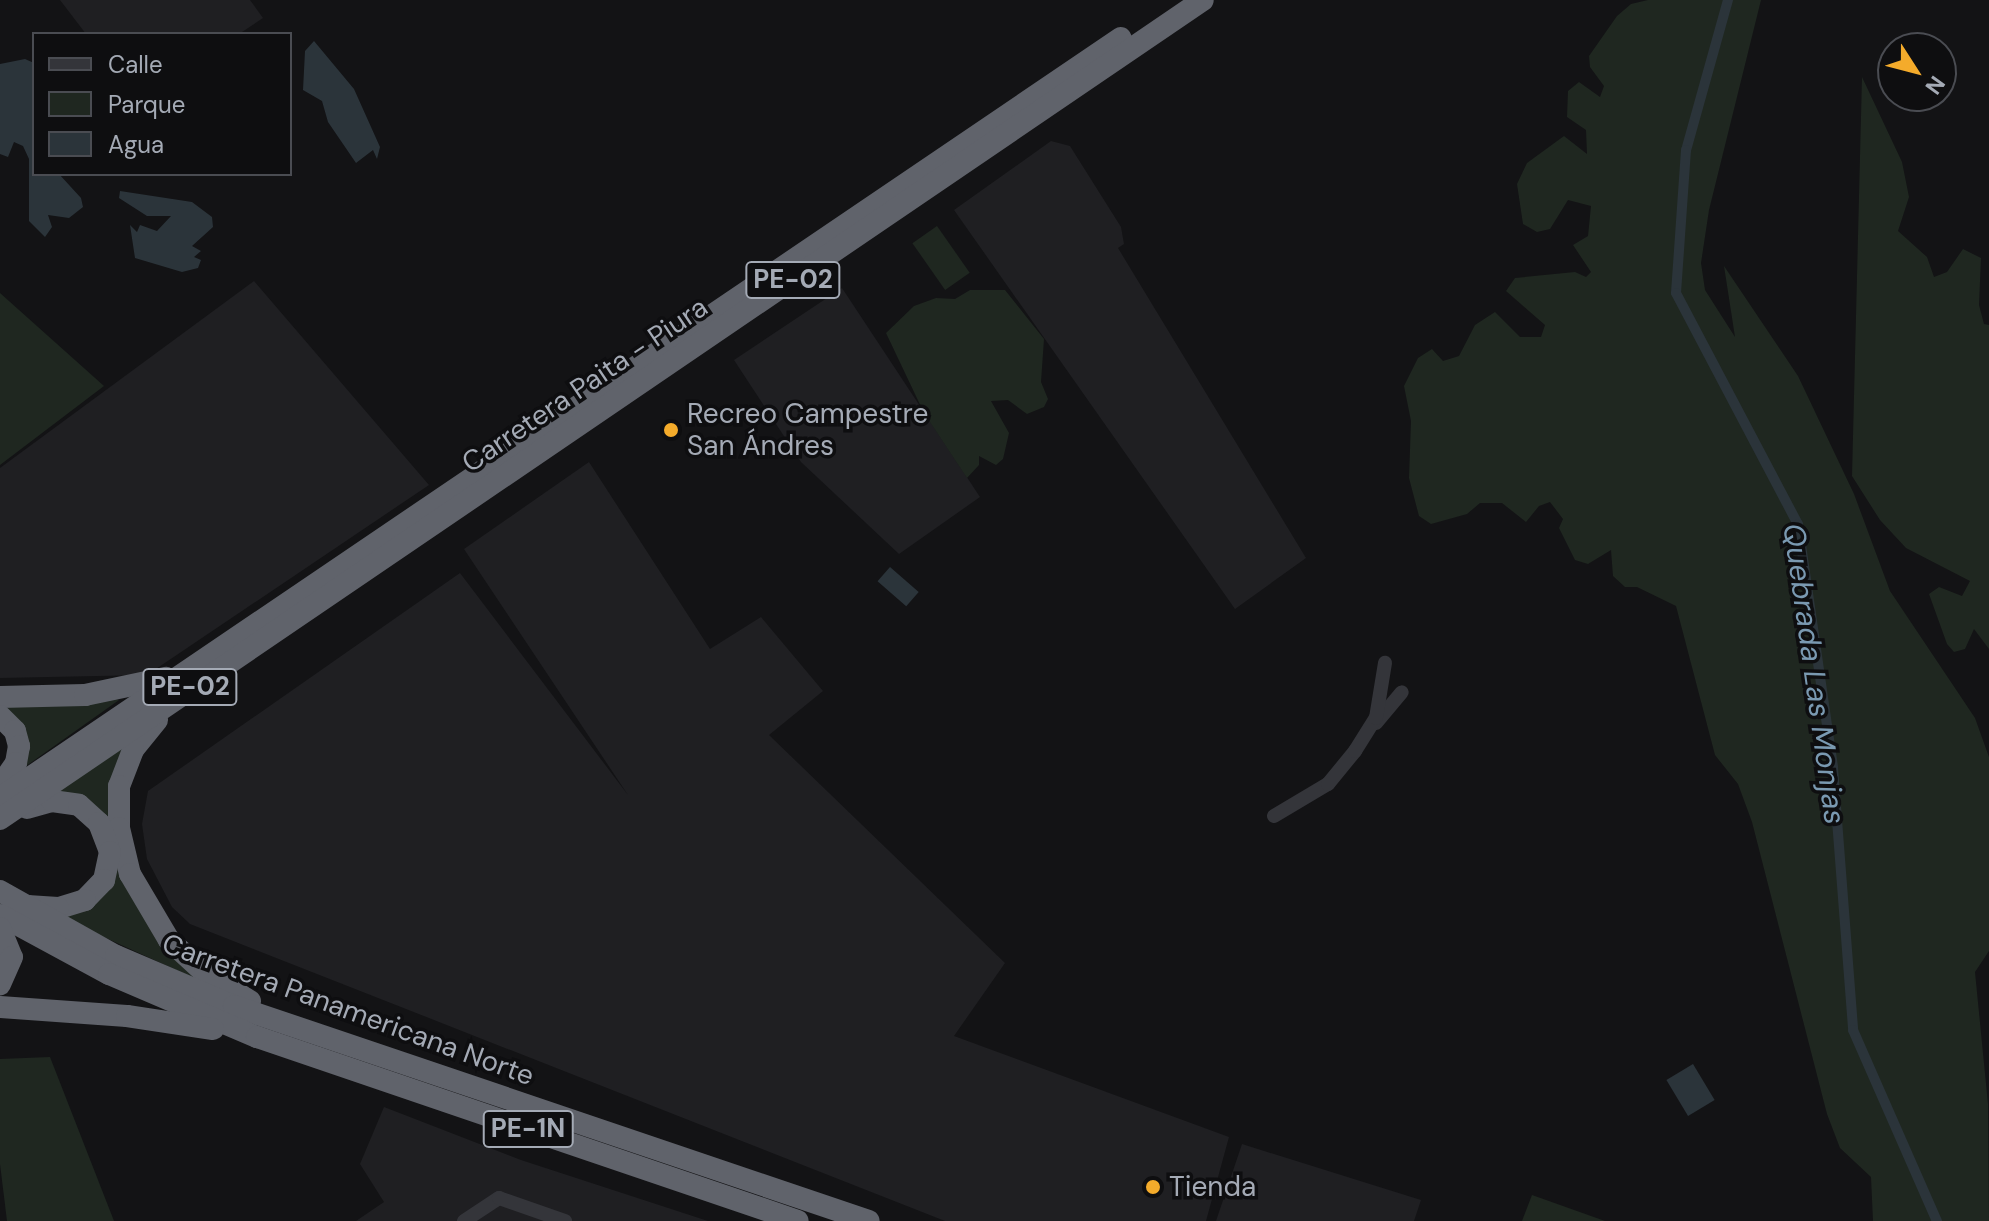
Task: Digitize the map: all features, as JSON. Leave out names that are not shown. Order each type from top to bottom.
[{"type":"highway","name":"Carretera Paita - Piura","points":[[0,819],[188,679],[1177,0]]},
{"type":"highway","name":"Carretera Paita - Piura","points":[[0,798],[188,679],[1203,0]]},
{"type":"highway","points":[[0,697],[103,693],[188,679]]},
{"type":"highway","points":[[188,679],[128,759],[118,809],[124,856],[145,906],[181,953],[205,973],[300,1029]]},
{"type":"highway","points":[[0,716],[15,731],[19,746],[16,763],[0,786]]},
{"type":"highway","points":[[0,819],[43,802],[66,801],[96,818],[109,845],[107,873],[85,900],[58,908],[10,910]]},
{"type":"highway","name":"Carretera Panamericana Norte","points":[[0,891],[10,910],[109,974],[257,1037],[707,1178],[869,1221]]},
{"type":"highway","name":"Carretera Panamericana Norte","points":[[10,910],[168,980],[707,1178],[798,1221]]},
{"type":"highway","points":[[0,928],[12,957],[0,984]]},
{"type":"highway","points":[[0,1007],[127,1016],[257,1037]]},
{"type":"street","points":[[1368,732],[1380,702],[1385,663]]},
{"type":"street","points":[[1274,816],[1328,784],[1402,692]]},
{"type":"street","points":[[464,1221],[499,1198],[565,1221]]},
{"type":"shaded area","points":[[60,0],[250,0],[263,18],[242,32],[84,32]]},
{"type":"shaded area","points":[[1051,141],[1070,146],[1121,227],[1124,244],[1118,248],[1306,558],[1235,609],[954,210]]},
{"type":"shaded area","points":[[254,281],[429,485],[147,675],[0,678],[0,468]]},
{"type":"shaded area","points":[[842,288],[980,497],[899,554],[801,462],[734,360]]},
{"type":"shaded area","points":[[589,462],[710,649],[761,617],[823,691],[769,735],[1005,963],[954,1036],[1229,1137],[1206,1221],[945,1221],[190,924],[172,907],[147,859],[142,824],[148,791],[460,573],[628,795],[464,549]]},
{"type":"shaded area","points":[[384,1107],[521,1160],[708,1221],[356,1221],[384,1202],[360,1164]]},
{"type":"shaded area","points":[[1242,1144],[1421,1200],[1414,1221],[1216,1221]]},
{"type":"green space","points":[[1648,0],[1761,0],[1709,210],[1701,263],[1705,290],[1735,337],[1724,266],[1798,376],[1854,494],[1890,591],[1975,718],[1989,757],[1989,951],[1975,972],[1988,1104],[1989,1221],[1873,1221],[1871,1177],[1840,1148],[1827,1114],[1752,822],[1738,784],[1715,755],[1676,606],[1637,587],[1625,587],[1613,576],[1611,550],[1588,564],[1575,560],[1559,528],[1563,519],[1550,502],[1539,506],[1526,522],[1502,503],[1480,503],[1467,514],[1431,524],[1419,516],[1409,478],[1411,421],[1404,386],[1418,358],[1432,349],[1443,361],[1459,356],[1475,325],[1495,312],[1520,337],[1541,337],[1545,325],[1506,291],[1515,278],[1575,272],[1586,277],[1591,272],[1573,245],[1588,236],[1591,206],[1568,200],[1550,229],[1537,232],[1523,224],[1517,184],[1527,163],[1564,136],[1587,154],[1586,130],[1567,117],[1568,91],[1579,82],[1600,97],[1604,86],[1590,67],[1589,56],[1617,16],[1631,4]]},
{"type":"green space","points":[[1862,77],[1902,162],[1909,197],[1898,231],[1927,257],[1934,277],[1947,272],[1963,249],[1981,258],[1979,305],[1984,324],[1989,325],[1989,649],[1974,629],[1965,649],[1954,652],[1947,644],[1929,594],[1939,587],[1962,596],[1970,581],[1906,548],[1880,520],[1852,476]]},
{"type":"green space","points":[[937,226],[970,273],[945,290],[912,243]]},
{"type":"green space","points":[[970,290],[1005,290],[1044,339],[1041,382],[1048,399],[1044,407],[1027,414],[1008,400],[991,401],[1009,433],[1003,459],[996,465],[979,456],[979,465],[967,478],[924,413],[886,333],[914,306],[936,298],[955,299]]},
{"type":"green space","points":[[0,293],[104,386],[0,465]]},
{"type":"green space","points":[[119,700],[22,769],[0,702]]},
{"type":"green space","points":[[134,738],[112,819],[48,796]]},
{"type":"green space","points":[[118,853],[218,989],[51,913],[68,912]]},
{"type":"green space","points":[[50,1057],[114,1221],[7,1221],[0,1164],[0,1059]]},
{"type":"green space","points":[[1532,1195],[1605,1221],[1522,1221]]},
{"type":"water","points":[[314,41],[354,89],[380,147],[377,159],[373,150],[356,163],[328,122],[322,101],[303,90],[305,51]]},
{"type":"water","points":[[25,59],[32,62],[32,176],[61,176],[81,198],[83,207],[69,218],[48,215],[52,227],[45,237],[29,221],[29,159],[23,146],[14,142],[8,157],[0,154],[0,64]]},
{"type":"water","points":[[120,191],[192,202],[212,217],[213,227],[192,246],[201,251],[194,257],[201,260],[198,268],[182,272],[135,258],[130,225],[137,232],[140,225],[157,231],[171,216],[147,216],[119,198]]},
{"type":"water","points":[[890,567],[919,592],[906,606],[878,581]]},
{"type":"water","points":[[1693,1064],[1715,1100],[1688,1116],[1666,1080]]},
{"type":"waterway","name":"Quebrada Las Monjas","points":[[1728,0],[1686,150],[1676,293],[1798,524],[1833,768],[1853,1030],[1937,1221]]},
{"type":"place","name":"Recreo Campestre San Ándres","points":[[671,430]]},
{"type":"place","name":"Tienda","points":[[1153,1187]]}]
